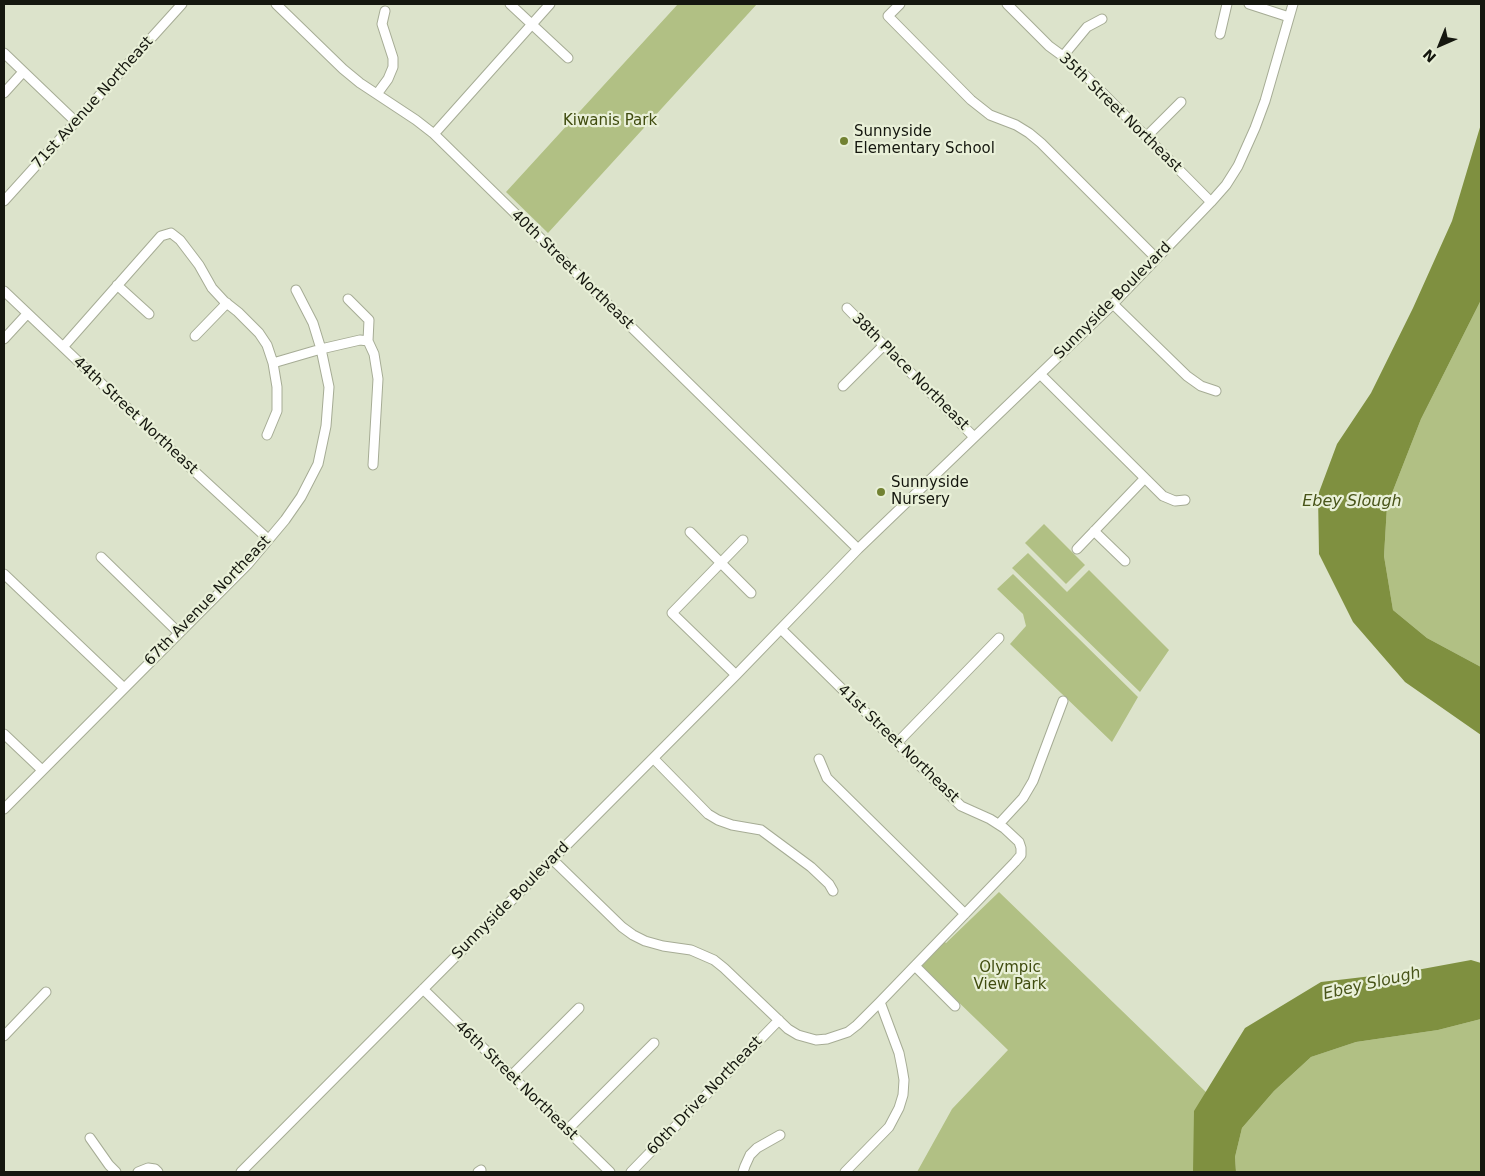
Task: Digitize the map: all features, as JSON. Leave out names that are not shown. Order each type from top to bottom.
[{"type":"street","name":"71st Avenue Northeast","points":[[4,202],[182,4]]},
{"type":"street","name":"40th Street Northeast","points":[[276,4],[360,83],[434,134],[858,548]]},
{"type":"street","points":[[510,4],[568,58]]},
{"type":"street","points":[[434,134],[550,4]]},
{"type":"street","points":[[900,4],[888,16],[980,108],[990,115],[1029,133],[1041,143],[1156,258]]},
{"type":"street","name":"35th Street Northeast","points":[[1007,4],[1049,46],[1074,65],[1210,202]]},
{"type":"street","points":[[1220,34],[1227,4]]},
{"type":"street","points":[[1249,4],[1289,17]]},
{"type":"street","name":"Sunnyside Boulevard","points":[[241,1172],[654,759],[858,548],[1113,304],[1226,185],[1238,166],[1265,101],[1293,4]]},
{"type":"street","points":[[377,94],[388,79],[393,67],[393,58],[382,24],[385,11]]},
{"type":"street","points":[[1063,56],[1087,27],[1102,19]]},
{"type":"street","points":[[4,53],[76,122]]},
{"type":"street","points":[[4,93],[23,72]]},
{"type":"street","points":[[1146,137],[1181,102]]},
{"type":"street","points":[[63,347],[161,236],[171,233],[180,240],[199,265],[212,288],[259,333],[267,345],[273,363],[277,387],[277,411],[267,435]]},
{"type":"street","points":[[118,285],[148,314]]},
{"type":"street","name":"67th Avenue Northeast","points":[[4,809],[248,564],[285,520],[301,497],[318,464],[326,426],[329,388],[321,349],[313,323],[296,290]]},
{"type":"street","name":"44th Street Northeast","points":[[4,291],[268,539]]},
{"type":"street","points":[[348,299],[370,320],[368,340],[374,354],[378,379],[373,465]]},
{"type":"street","points":[[196,336],[227,303]]},
{"type":"street","points":[[1113,304],[1187,376],[1201,386],[1216,391]]},
{"type":"street","name":"38th Place Northeast","points":[[847,308],[974,437]]},
{"type":"street","points":[[4,339],[27,314]]},
{"type":"street","points":[[273,363],[321,349],[360,340],[368,340]]},
{"type":"street","points":[[843,386],[883,346]]},
{"type":"street","points":[[1040,374],[1163,496],[1175,501],[1185,500]]},
{"type":"street","points":[[1077,548],[1146,478]]},
{"type":"street","points":[[1094,531],[1125,561]]},
{"type":"street","points":[[690,532],[751,593]]},
{"type":"street","points":[[736,675],[672,613],[743,540]]},
{"type":"street","points":[[101,557],[179,633]]},
{"type":"street","points":[[4,574],[124,688]]},
{"type":"street","name":"41st Street Northeast","points":[[781,629],[961,806],[999,824],[1019,842],[1022,848],[1021,855],[966,914]]},
{"type":"street","points":[[897,743],[999,638]]},
{"type":"street","points":[[999,824],[1023,798],[1033,781],[1063,701]]},
{"type":"street","points":[[4,734],[42,770]]},
{"type":"street","points":[[654,759],[708,814],[732,825],[761,830],[811,867],[829,884],[832,891]]},
{"type":"street","points":[[553,860],[622,927],[633,935],[645,941],[663,946],[692,950],[714,960],[788,1029],[798,1035],[816,1040],[827,1039],[848,1032],[966,914],[827,778],[820,760]]},
{"type":"street","points":[[915,966],[955,1006]]},
{"type":"street","name":"46th Street Northeast","points":[[423,989],[610,1172]]},
{"type":"street","points":[[4,1036],[46,992]]},
{"type":"street","points":[[845,1172],[889,1127],[899,1108],[902,1095],[904,1080],[902,1068],[880,1002]]},
{"type":"street","points":[[511,1076],[579,1008]]},
{"type":"street","name":"60th Drive Northeast","points":[[631,1172],[779,1020]]},
{"type":"street","points":[[567,1130],[654,1043]]},
{"type":"street","points":[[743,1172],[750,1155],[756,1148],[780,1135]]},
{"type":"street","points":[[90,1138],[116,1172]]},
{"type":"street","points":[[138,1172],[148,1168],[158,1172]]},
{"type":"green space","name":"Kiwanis Park","points":[[678,4],[757,4],[548,233],[506,192]]},
{"type":"green space","points":[[1481,300],[1481,667],[1427,638],[1393,610],[1384,556],[1387,506],[1421,419]]},
{"type":"green space","points":[[1044,524],[1085,565],[1066,584],[1025,543]]},
{"type":"green space","points":[[1028,553],[1067,592],[1089,570],[1169,650],[1140,692],[1012,568]]},
{"type":"green space","points":[[1013,574],[1138,697],[1112,742],[1010,644],[1026,626],[1023,614],[997,589]]},
{"type":"green space","name":"Olympic View Park","points":[[999,892],[1208,1094],[1194,1172],[917,1172],[952,1109],[1008,1050],[917,962],[940,938],[946,943]]},
{"type":"green space","points":[[1481,1019],[1481,1172],[1236,1172],[1235,1157],[1242,1128],[1274,1091],[1311,1057],[1356,1042],[1438,1030]]},
{"type":"water","name":"Ebey Slough","points":[[1481,124],[1481,300],[1421,419],[1387,506],[1384,556],[1393,610],[1427,638],[1481,667],[1481,735],[1405,682],[1353,622],[1319,554],[1318,495],[1337,444],[1371,393],[1413,308],[1452,221]]},
{"type":"water","name":"Ebey Slough","points":[[1471,960],[1481,963],[1481,1019],[1438,1030],[1356,1042],[1311,1057],[1274,1091],[1242,1128],[1235,1157],[1236,1172],[1193,1172],[1194,1111],[1245,1028],[1321,982],[1406,972]]},
{"type":"place","name":"Sunnyside Elementary School","points":[[844,141]]},
{"type":"place","name":"Sunnyside Nursery","points":[[881,492]]}]
